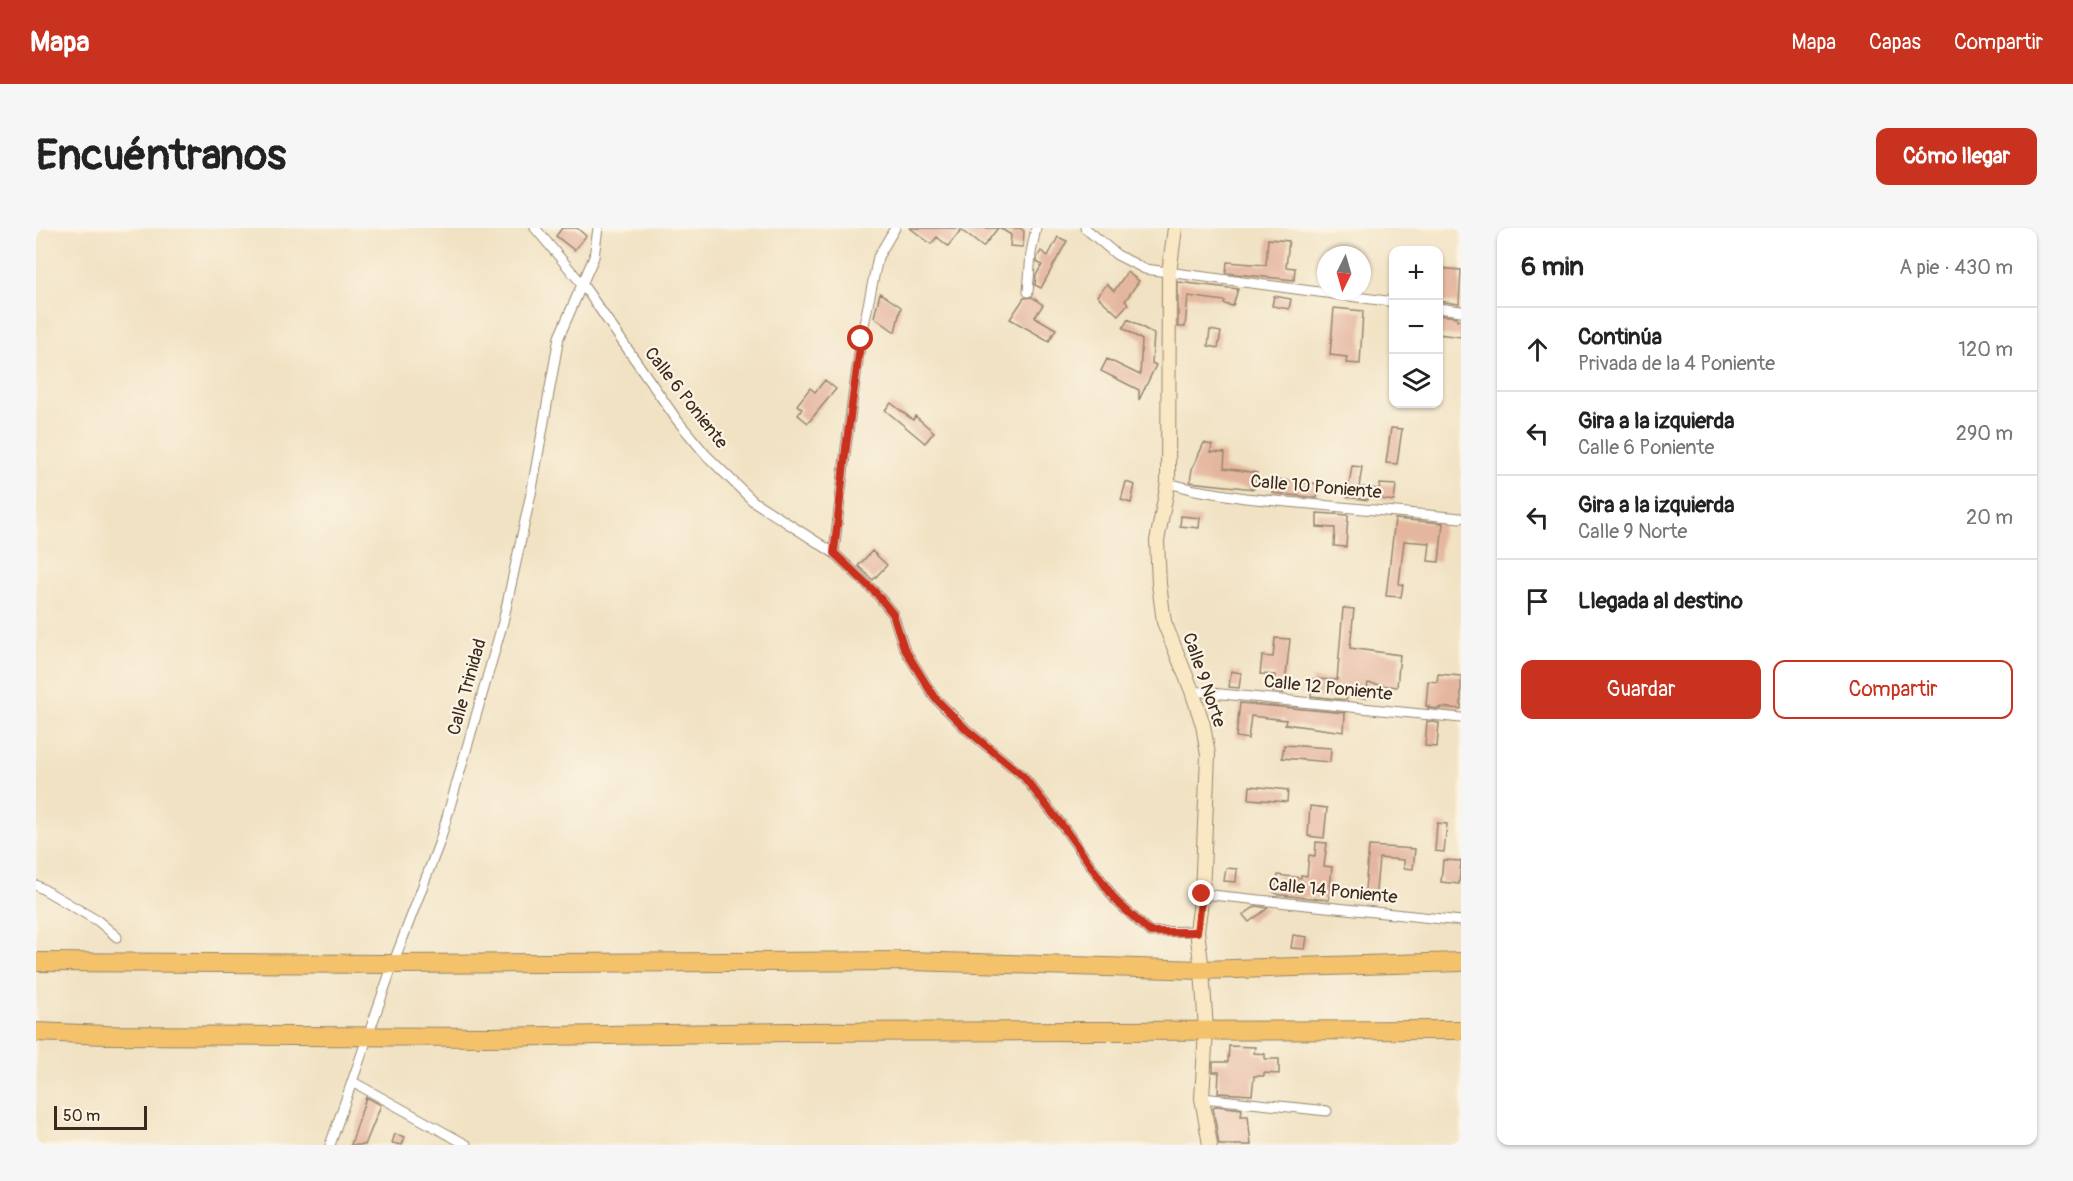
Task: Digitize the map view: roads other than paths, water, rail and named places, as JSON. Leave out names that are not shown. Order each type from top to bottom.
[{"type":"highway","points":[[36,962],[909,961],[1202,970],[1461,962]]},
{"type":"highway","points":[[36,1032],[106,1035],[366,1037],[1461,1030]]},
{"type":"street","name":"Calle 6 Poniente","points":[[535,228],[583,285],[677,420],[706,455],[753,501],[834,553],[876,593],[893,614],[904,648],[934,697],[967,730],[1023,776],[1062,825],[1116,901],[1150,932],[1197,932]]},
{"type":"street","name":"Calle Trinidad","points":[[330,1145],[366,1037],[440,841],[502,622],[532,489],[559,337],[594,257],[598,228]]},
{"type":"street","points":[[834,553],[861,339],[878,257],[895,228]]},
{"type":"street","points":[[1028,292],[1031,253],[1036,228]]},
{"type":"street","points":[[1085,228],[1116,255],[1145,269],[1389,301]]},
{"type":"street","name":"Calle 9 Norte","points":[[1175,228],[1169,273],[1168,483],[1157,541],[1164,622],[1192,691],[1209,755],[1202,894],[1197,932],[1206,1030],[1202,1098],[1210,1145]]},
{"type":"street","points":[[1443,309],[1461,311]]},
{"type":"street","name":"Calle 10 Poniente","points":[[1168,483],[1245,498],[1461,518]]},
{"type":"street","name":"Calle 12 Poniente","points":[[1192,691],[1461,718]]},
{"type":"street","points":[[36,885],[98,921],[117,937]]},
{"type":"street","name":"Calle 14 Poniente","points":[[1202,894],[1461,921]]},
{"type":"street","points":[[352,1082],[467,1145]]},
{"type":"street","points":[[1202,1098],[1327,1111]]}]
